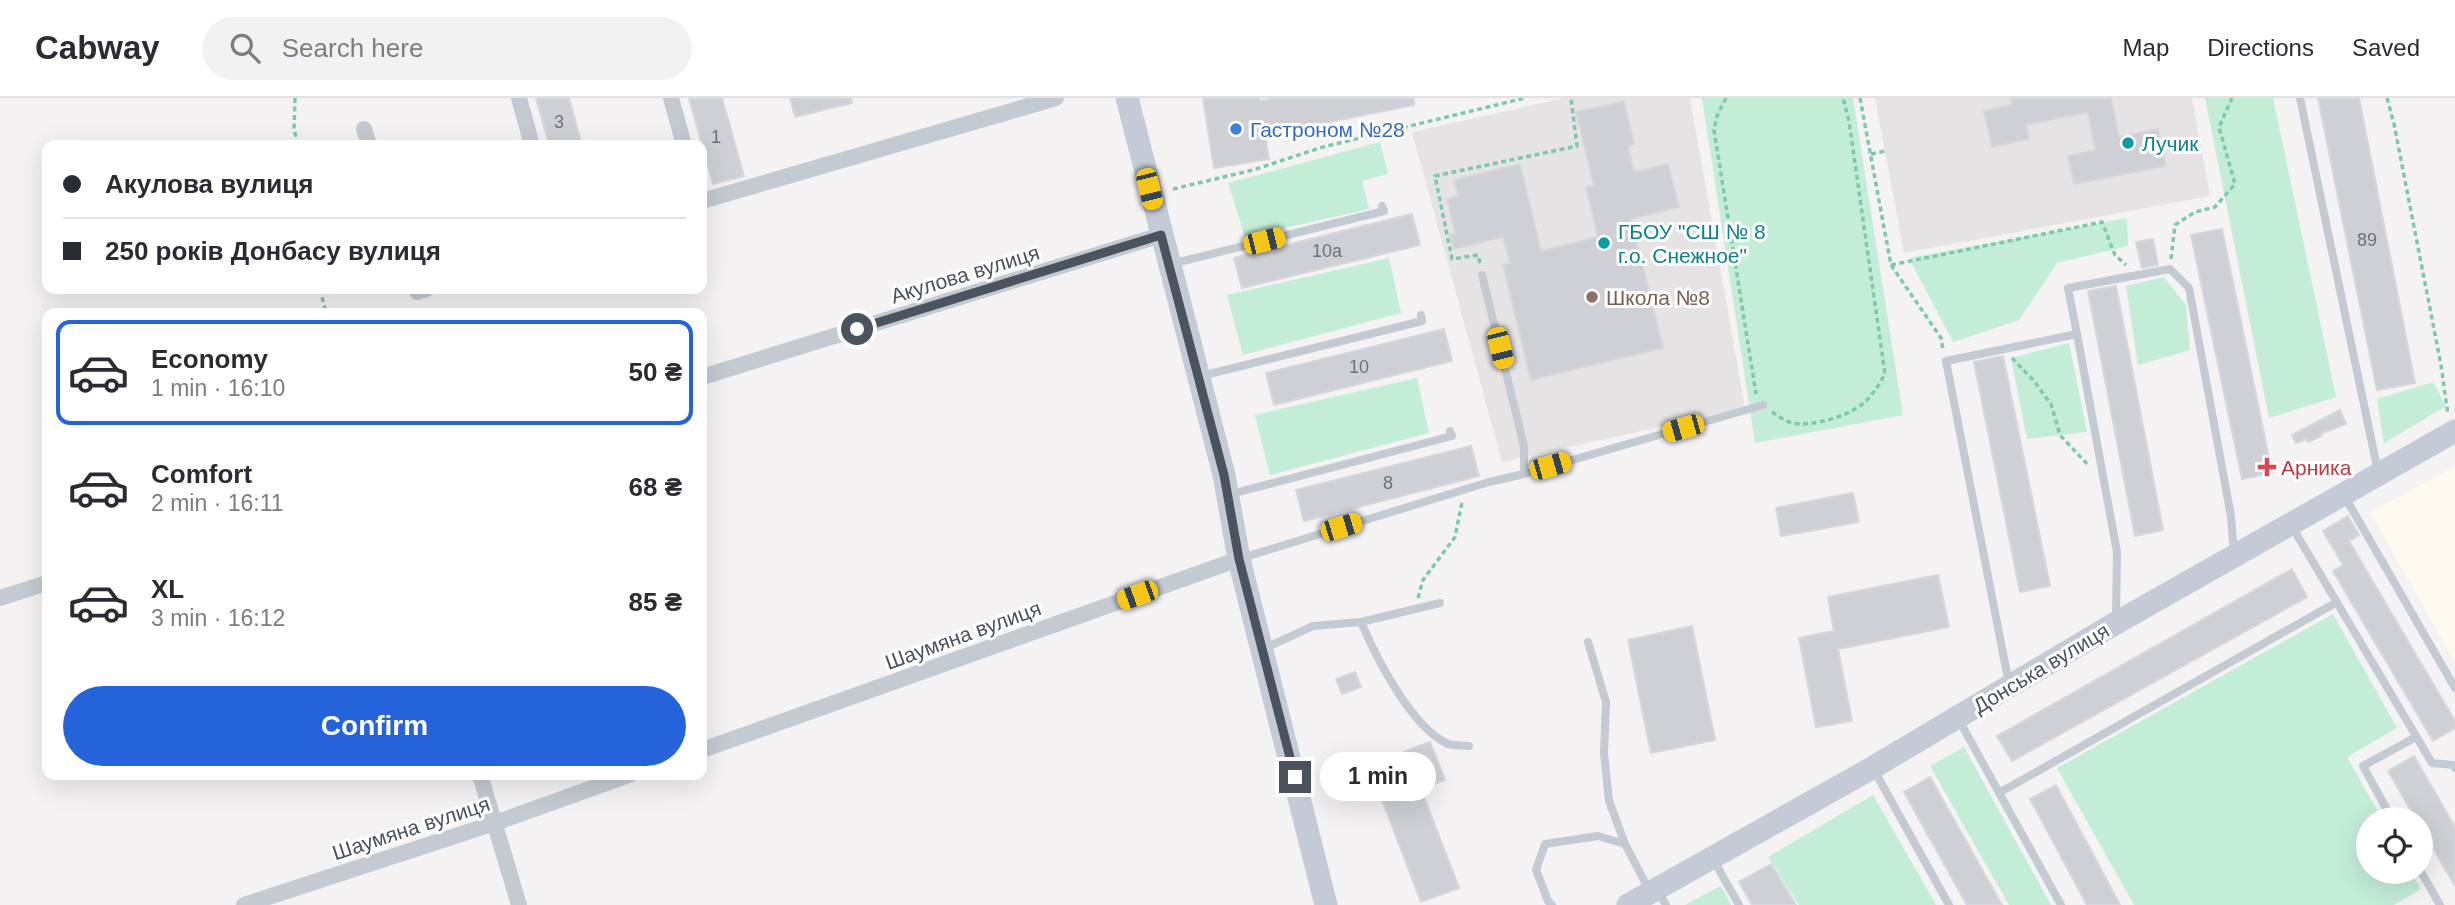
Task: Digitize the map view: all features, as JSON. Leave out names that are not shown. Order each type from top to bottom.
[{"type":"street","points":[[519,98],[531,140]]},
{"type":"street","points":[[671,98],[683,140]]},
{"type":"street","points":[[707,200],[1056,98]]},
{"type":"street","points":[[1127,98],[1228,495],[1239,559],[1326,905]]},
{"type":"street","points":[[364,129],[367,140]]},
{"type":"street","name":"Акулова вулиця","points":[[707,375],[1161,235]]},
{"type":"street","name":"Донська вулиця","points":[[1628,905],[1658,895],[1713,858],[1872,768],[2116,623],[2453,432]]},
{"type":"street","name":"Шаумяна вулиця","points":[[707,748],[1239,559]]},
{"type":"street","points":[[0,598],[42,585]]},
{"type":"street","points":[[482,780],[519,905]]},
{"type":"street","name":"Шаумяна вулиця","points":[[244,905],[495,823],[615,780]]},
{"type":"lane","points":[[2300,98],[2379,475]]},
{"type":"lane","points":[[1168,265],[1384,211],[1382,206]]},
{"type":"lane","points":[[2116,623],[2117,552],[2068,288],[2170,269],[2189,288],[2231,516],[2234,556]]},
{"type":"lane","points":[[1482,275],[1524,446],[1524,474]]},
{"type":"lane","points":[[1198,376],[1422,321],[1421,315]]},
{"type":"lane","points":[[2009,687],[1946,361],[2077,334]]},
{"type":"lane","points":[[1239,559],[1463,489],[1763,405]]},
{"type":"lane","points":[[1228,495],[1452,436],[1450,431]]},
{"type":"lane","points":[[2344,495],[2455,688]]},
{"type":"lane","points":[[2291,525],[2432,763],[2453,765],[2455,768]]},
{"type":"lane","points":[[1999,793],[2337,602]]},
{"type":"lane","points":[[1263,649],[1313,626],[1360,622],[1440,603]]},
{"type":"lane","points":[[1360,622],[1379,664],[1403,700],[1430,732],[1449,745],[1469,746]]},
{"type":"lane","points":[[1588,642],[1605,702],[1604,753],[1609,801],[1625,844],[1658,895]]},
{"type":"lane","points":[[1958,717],[2061,905]]},
{"type":"lane","points":[[2385,807],[2363,766],[2416,737]]},
{"type":"lane","points":[[1872,768],[1949,905]]},
{"type":"lane","points":[[1552,905],[1536,870],[1545,844],[1598,836],[1625,844]]},
{"type":"lane","points":[[1713,858],[1739,905]]},
{"type":"lane","points":[[2428,884],[2440,905]]},
{"type":"path","points":[[295,98],[294,129],[297,140]]},
{"type":"path","points":[[1172,189],[1253,170],[1323,147],[1525,98]]},
{"type":"path","points":[[1482,275],[1478,255],[1452,259],[1435,176],[1577,146],[1571,98]]},
{"type":"path","points":[[1726,98],[1717,116],[1714,130],[1757,398],[1778,416],[1793,423],[1823,421],[1842,416],[1860,406],[1875,391],[1885,374],[1849,121],[1843,98]]},
{"type":"path","points":[[1860,98],[1891,265],[1941,338],[1946,361]]},
{"type":"path","points":[[2170,269],[2175,225],[2195,212],[2215,208],[2235,184],[2218,127],[2232,98]]},
{"type":"path","points":[[2387,98],[2453,432]]},
{"type":"path","points":[[1871,154],[1885,152]]},
{"type":"path","points":[[1891,265],[2101,219],[2115,255],[2138,275]]},
{"type":"path","points":[[2000,350],[2008,354],[2034,381],[2051,404],[2060,435],[2071,449],[2087,466],[2101,467]]},
{"type":"path","points":[[1417,609],[1423,580],[1455,537],[1463,489]]},
{"type":"shaded area","name":"Школа №8","points":[[1565,98],[1690,98],[1745,408],[1502,462],[1412,132]]},
{"type":"shaded area","points":[[1875,98],[2192,98],[2210,196],[1904,253]]},
{"type":"shaded area","points":[[2455,466],[2455,663],[2370,513]]},
{"type":"green space","points":[[1702,98],[1853,98],[1903,415],[1755,443]]},
{"type":"green space","points":[[2205,98],[2273,98],[2336,397],[2269,418]]},
{"type":"green space","points":[[1380,142],[1388,174],[1362,181],[1369,209],[1245,237],[1228,183]]},
{"type":"green space","points":[[2127,218],[2128,246],[2057,263],[2019,320],[1953,342],[1909,258]]},
{"type":"green space","points":[[1389,258],[1401,313],[1243,355],[1227,295]]},
{"type":"green space","points":[[2164,277],[2186,305],[2190,350],[2138,365],[2126,286]]},
{"type":"green space","points":[[2069,343],[2087,432],[2027,439],[2011,358]]},
{"type":"green space","points":[[1417,378],[1429,433],[1270,475],[1255,415]]},
{"type":"green space","points":[[2433,382],[2446,406],[2384,443],[2377,399]]},
{"type":"green space","points":[[2333,614],[2397,728],[2347,757],[2375,807],[2356,807],[2356,884],[2418,884],[2421,889],[2394,905],[2134,905],[2057,768]]},
{"type":"green space","points":[[1964,747],[2051,905],[2009,905],[1930,766]]},
{"type":"green space","points":[[1873,795],[1936,905],[1799,905],[1768,857]]},
{"type":"green space","points":[[1721,886],[1731,905],[1685,905]]},
{"type":"building","points":[[536,98],[569,98],[581,140],[548,140]]},
{"type":"building","points":[[689,98],[722,98],[744,176],[713,184],[707,162],[707,140],[701,140]]},
{"type":"building","points":[[790,98],[851,98],[852,103],[795,117]]},
{"type":"building","points":[[1203,98],[1259,98],[1260,101],[1275,98],[1414,98],[1414,105],[1265,135],[1269,159],[1214,168]]},
{"type":"building","name":"Лучик","points":[[2011,98],[2111,98],[2119,137],[2158,129],[2166,166],[2074,184],[2068,156],[2095,150],[2088,112],[2026,125],[2029,139],[1992,147],[1984,111],[2012,105]]},
{"type":"building","points":[[2318,98],[2359,98],[2415,383],[2377,390]]},
{"type":"building","name":"ГБОУ \"СШ № 8 г.о. Снежное\"","points":[[1624,101],[1634,144],[1628,146],[1634,172],[1668,164],[1679,207],[1631,219],[1663,348],[1531,380],[1503,265],[1510,263],[1503,237],[1454,249],[1450,234],[1455,233],[1447,199],[1458,196],[1454,180],[1520,164],[1541,251],[1598,237],[1586,187],[1594,185],[1576,112]]},
{"type":"building","points":[[1412,214],[1420,245],[1242,288],[1234,258]]},
{"type":"building","points":[[2222,229],[2272,473],[2242,479],[2191,235]]},
{"type":"building","points":[[2153,239],[2158,265],[2142,268],[2136,242]]},
{"type":"building","points":[[2116,286],[2163,530],[2135,536],[2088,291]]},
{"type":"building","points":[[1444,329],[1452,361],[1274,405],[1266,373]]},
{"type":"building","points":[[2003,356],[2050,586],[2020,592],[1974,362]]},
{"type":"building","points":[[2340,410],[2346,424],[2308,442],[2306,439],[2296,443],[2292,435]]},
{"type":"building","points":[[1471,446],[1479,476],[1304,521],[1296,490]]},
{"type":"building","points":[[1853,493],[1859,522],[1781,536],[1776,508]]},
{"type":"building","points":[[2348,516],[2359,535],[2349,541],[2455,721],[2455,728],[2433,741],[2333,571],[2343,565],[2323,531]]},
{"type":"building","points":[[2292,569],[2307,597],[2012,761],[1997,736]]},
{"type":"building","points":[[1938,575],[1949,627],[1838,649],[1852,721],[1816,727],[1799,638],[1834,631],[1828,597]]},
{"type":"building","points":[[1692,626],[1715,740],[1651,753],[1628,640]]},
{"type":"building","points":[[1355,672],[1361,687],[1342,694],[1336,679]]},
{"type":"building","points":[[1430,742],[1445,780],[1421,789],[1459,888],[1421,902],[1369,765]]},
{"type":"building","points":[[2414,756],[2455,827],[2455,886],[2433,848],[2433,807],[2409,807],[2388,771]]},
{"type":"building","points":[[1930,777],[2002,905],[1967,905],[1904,792]]},
{"type":"building","points":[[2056,785],[2120,905],[2087,905],[2030,799]]},
{"type":"building","points":[[1771,864],[1796,905],[1752,905],[1739,882]]},
{"type":"place","name":"Гастроном №28","points":[[1236,129]]},
{"type":"place","name":"Лучик","points":[[2128,143]]},
{"type":"place","name":"ГБОУ \"СШ № 8 г.о. Снежное\"","points":[[1604,243]]},
{"type":"place","name":"Школа №8","points":[[1592,297]]},
{"type":"place","name":"Арника","points":[[2267,467]]},
{"type":"route","points":[[857,329],[1161,235],[1224,475],[1239,559],[1295,777]]}]
